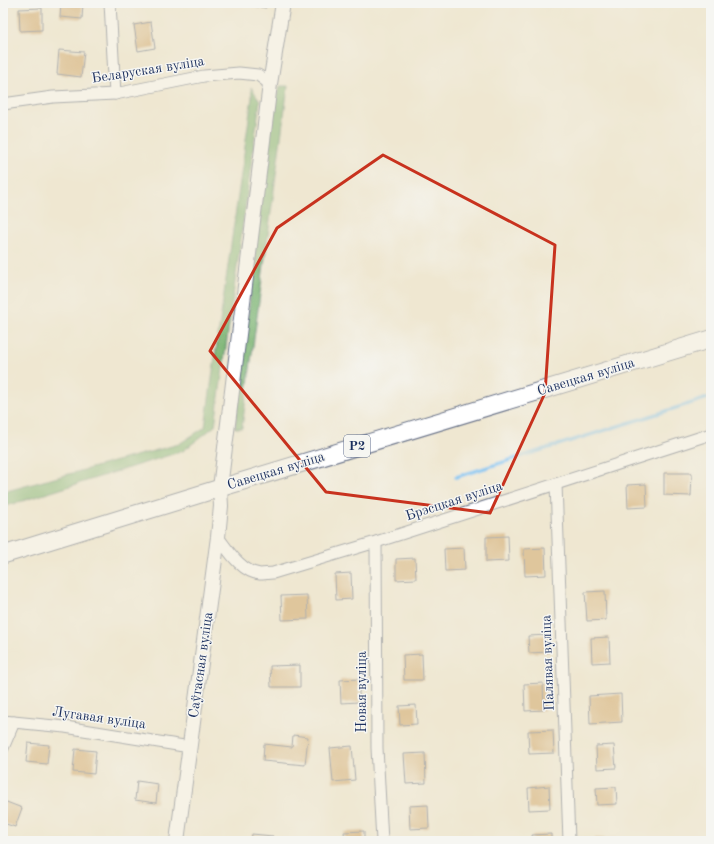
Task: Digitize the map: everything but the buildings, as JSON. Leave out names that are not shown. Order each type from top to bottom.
[{"type":"main road","name":"Савецкая вуліца","points":[[3,555],[711,339]]},
{"type":"street","points":[[110,3],[115,94]]},
{"type":"street","name":"Саўгасная вуліца","points":[[177,841],[218,537],[221,506],[220,488],[270,84],[282,3]]},
{"type":"street","name":"Беларуская вуліца","points":[[3,104],[53,97],[115,94],[204,76],[239,73],[258,75],[270,84]]},
{"type":"street","name":"Брэсцкая вуліца","points":[[218,537],[236,562],[259,574],[273,573],[376,542],[711,434]]},
{"type":"street","name":"Палявая вуліца","points":[[556,484],[569,841]]},
{"type":"street","name":"Новая вуліца","points":[[376,542],[377,748],[382,841]]},
{"type":"street","points":[[3,748],[9,722]]},
{"type":"street","name":"Лугавая вуліца","points":[[9,722],[65,727],[190,747]]},
{"type":"highlighted area","points":[[383,155],[555,245],[545,393],[490,513],[326,492],[210,351],[277,228]]},
{"type":"green space","points":[[280,86],[288,86],[242,428],[235,428],[271,117]]},
{"type":"green space","points":[[251,87],[260,101],[215,426],[183,451],[3,507],[3,492],[179,444],[205,427],[252,97]]},
{"type":"waterway","points":[[456,477],[711,397]]}]
